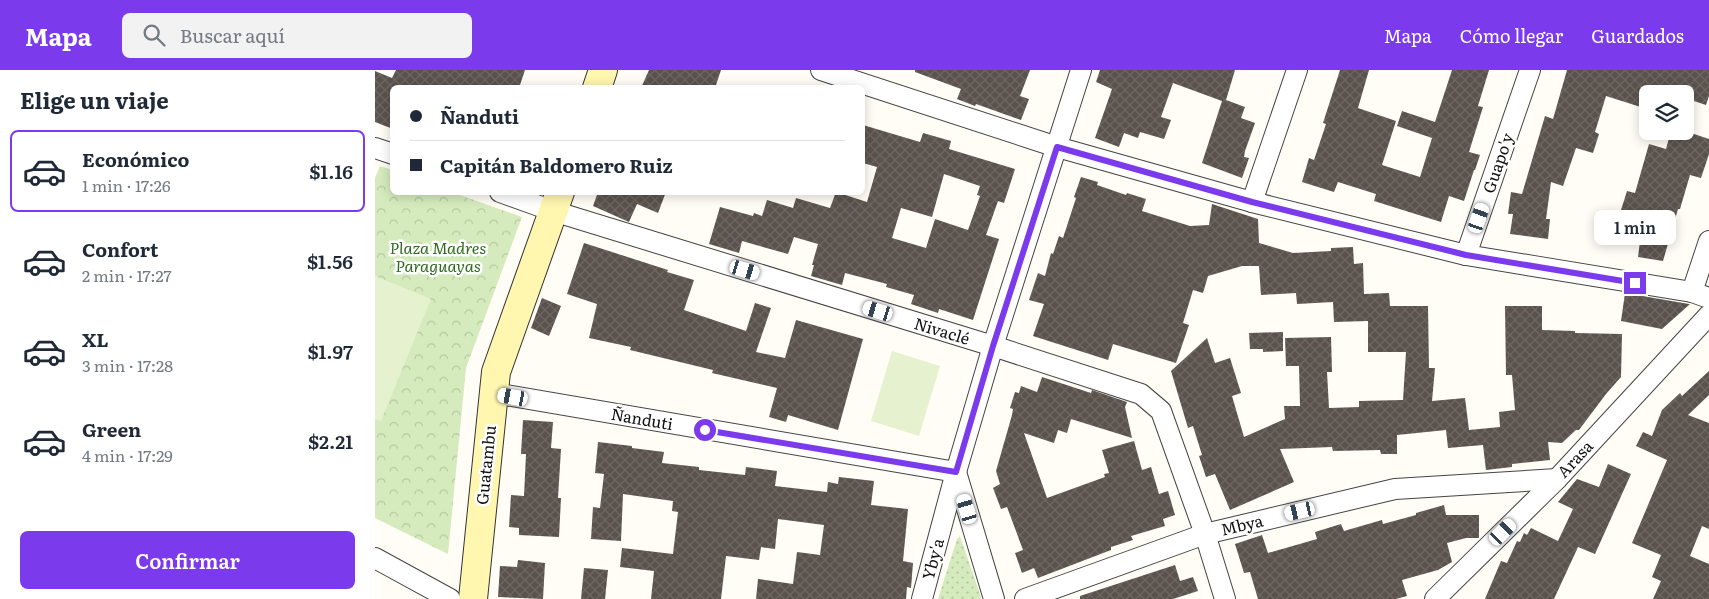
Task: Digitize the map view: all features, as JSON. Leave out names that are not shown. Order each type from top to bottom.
[{"type":"street","points":[[598,85],[603,70]]},
{"type":"street","points":[[821,70],[1057,147],[1252,202],[1466,255],[1701,295],[1709,242]]},
{"type":"street","name":"Yby'a","points":[[922,599],[956,472],[993,346],[1081,70]]},
{"type":"street","points":[[1252,202],[1297,70]]},
{"type":"street","name":"Guapo'y","points":[[1466,255],[1530,70]]},
{"type":"street","points":[[375,148],[390,153]]},
{"type":"street","name":"Nivaclé","points":[[517,195],[557,202],[1141,394],[1161,411],[1205,534],[1225,599]]},
{"type":"street","name":"Guatambu","points":[[473,599],[496,372],[557,202]]},
{"type":"street","name":"Arasa","points":[[1435,599],[1557,479],[1709,314]]},
{"type":"street","name":"Ñanduti","points":[[494,394],[956,472]]},
{"type":"street","points":[[956,472],[994,599]]},
{"type":"street","name":"Mbya","points":[[1025,599],[1205,534],[1395,489],[1557,479]]},
{"type":"street","points":[[375,558],[450,599]]},
{"type":"green space","name":"Plaza Madres Paraguayas","points":[[380,166],[390,169],[390,195],[460,195],[522,217],[466,368],[448,554],[375,518],[375,178]]},
{"type":"green space","points":[[375,276],[431,299],[381,421],[375,419]]},
{"type":"green space","points":[[892,351],[940,366],[919,436],[871,421]]},
{"type":"green space","points":[[960,536],[981,597],[980,599],[938,599],[957,539]]},
{"type":"building","points":[[396,70],[525,70],[520,85],[390,85],[390,128],[375,122],[375,71],[392,78]]},
{"type":"building","points":[[649,70],[721,70],[716,85],[642,85]]},
{"type":"building","points":[[915,70],[1030,70],[1020,96],[1029,99],[1021,120],[957,99],[961,89],[915,72]]},
{"type":"building","points":[[1100,70],[1235,70],[1226,100],[1245,107],[1241,118],[1255,123],[1245,151],[1244,157],[1249,158],[1242,178],[1202,163],[1222,101],[1173,83],[1161,117],[1171,120],[1164,139],[1140,132],[1138,138],[1124,133],[1119,147],[1095,138],[1112,89],[1096,82]]},
{"type":"building","points":[[1340,70],[1369,70],[1358,108],[1396,121],[1382,165],[1420,177],[1432,138],[1397,126],[1402,111],[1435,122],[1452,70],[1489,70],[1478,106],[1483,107],[1469,152],[1480,155],[1464,201],[1449,196],[1441,222],[1374,201],[1376,194],[1338,182],[1334,192],[1302,182],[1309,158],[1314,160],[1326,124],[1323,123]]},
{"type":"building","points":[[1567,70],[1709,70],[1709,96],[1706,105],[1694,101],[1694,85],[1639,85],[1639,106],[1606,96],[1595,132],[1599,134],[1593,153],[1576,148],[1563,186],[1551,182],[1546,219],[1550,219],[1548,239],[1510,234],[1513,214],[1508,214],[1511,192],[1522,194],[1545,116],[1553,119]]},
{"type":"building","points":[[865,126],[920,142],[923,133],[951,141],[949,149],[1015,169],[1004,203],[998,201],[986,235],[999,239],[973,320],[939,309],[938,313],[911,304],[914,295],[886,287],[887,284],[845,273],[842,285],[811,276],[818,244],[794,237],[788,254],[742,241],[739,253],[709,244],[720,207],[753,216],[754,213],[762,216],[767,200],[793,208],[796,198],[830,208],[835,195],[845,195],[867,202],[877,167],[865,164]],"holes":[[[944,174],[980,186],[977,195],[980,196],[968,230],[935,219],[926,248],[892,238],[901,208],[932,217]]]},
{"type":"building","points":[[1694,134],[1709,139],[1709,154],[1701,178],[1690,175],[1663,261],[1638,257],[1640,241],[1625,237],[1627,228],[1619,226],[1623,211],[1621,210],[1627,191],[1635,193],[1649,144],[1666,149],[1668,140],[1694,140]]},
{"type":"building","points":[[1081,177],[1098,182],[1097,185],[1126,195],[1127,193],[1146,199],[1142,211],[1190,226],[1209,225],[1212,204],[1258,219],[1259,243],[1293,253],[1331,251],[1331,248],[1353,247],[1354,264],[1363,263],[1364,294],[1389,293],[1390,306],[1428,306],[1429,368],[1435,368],[1432,401],[1465,398],[1469,430],[1500,427],[1499,412],[1515,410],[1512,375],[1506,375],[1505,306],[1542,306],[1542,330],[1622,334],[1621,377],[1579,430],[1576,430],[1562,443],[1548,442],[1550,460],[1512,464],[1512,467],[1486,470],[1483,445],[1448,448],[1446,430],[1397,435],[1397,454],[1381,454],[1380,450],[1333,451],[1332,447],[1280,449],[1294,482],[1230,510],[1215,474],[1206,477],[1199,456],[1202,455],[1193,426],[1188,428],[1171,371],[1207,338],[1215,363],[1230,358],[1241,393],[1232,396],[1244,437],[1285,419],[1284,406],[1300,406],[1299,366],[1286,366],[1285,338],[1331,337],[1332,372],[1327,372],[1329,408],[1359,407],[1359,401],[1403,400],[1406,352],[1368,352],[1368,321],[1334,322],[1333,302],[1297,304],[1296,293],[1261,295],[1259,266],[1242,266],[1208,276],[1203,293],[1193,290],[1183,323],[1189,325],[1176,363],[1113,344],[1108,360],[1033,336],[1044,304],[1029,300],[1038,273],[1045,276],[1051,253],[1053,254],[1059,236],[1063,238]]},
{"type":"building","points":[[597,195],[665,195],[658,213],[637,204],[629,222],[593,206]]},
{"type":"building","points":[[584,243],[694,280],[684,310],[746,331],[755,303],[771,308],[756,352],[785,358],[796,320],[863,339],[838,430],[788,415],[786,422],[769,417],[777,388],[712,373],[713,370],[630,350],[631,347],[589,338],[597,304],[567,294]]},
{"type":"building","points":[[1625,293],[1690,304],[1662,329],[1621,321]]},
{"type":"building","points":[[542,298],[561,306],[549,336],[531,328]]},
{"type":"building","points":[[1283,332],[1283,351],[1263,352],[1263,349],[1250,349],[1249,333]]},
{"type":"building","points":[[1709,371],[1709,395],[1688,415],[1709,423],[1709,529],[1702,526],[1690,556],[1709,564],[1709,599],[1653,599],[1661,581],[1652,577],[1661,555],[1632,543],[1667,460],[1636,446],[1643,432],[1652,436],[1662,410],[1680,393],[1682,396]]},
{"type":"building","points":[[1042,377],[1091,393],[1092,390],[1127,402],[1125,407],[1132,438],[1071,419],[1067,433],[1058,430],[1054,443],[1024,433],[1047,498],[1105,477],[1104,474],[1109,473],[1102,450],[1134,441],[1142,470],[1151,467],[1159,494],[1168,491],[1175,515],[1163,519],[1165,526],[1131,536],[1133,540],[1111,547],[1111,550],[1038,578],[1034,568],[1022,573],[1015,553],[1023,550],[1007,507],[1001,509],[993,488],[1000,484],[996,471],[1012,415],[1013,409],[1010,408],[1015,392],[1019,393],[1021,386],[1037,392]]},
{"type":"building","points":[[523,420],[553,422],[551,448],[561,449],[558,498],[561,498],[559,537],[519,535],[519,528],[509,527],[511,495],[524,496],[526,454],[521,454]]},
{"type":"building","points":[[598,442],[664,452],[662,463],[699,467],[699,470],[745,475],[746,467],[777,471],[775,486],[827,492],[828,482],[838,484],[839,477],[874,481],[871,505],[908,509],[903,561],[913,563],[911,588],[907,587],[906,599],[756,599],[758,579],[793,584],[797,552],[820,555],[824,525],[778,519],[775,549],[761,547],[759,560],[726,556],[721,599],[651,599],[654,571],[620,567],[622,548],[673,554],[678,512],[672,511],[673,501],[623,494],[621,541],[591,539],[593,507],[600,508],[604,474],[595,473]]},
{"type":"building","points":[[1608,464],[1631,474],[1595,554],[1578,547],[1554,599],[1485,599],[1501,561],[1507,563],[1517,541],[1520,542],[1524,533],[1527,535],[1531,528],[1558,541],[1573,509],[1558,502],[1577,479],[1599,487]]},
{"type":"building","points":[[1444,505],[1446,515],[1479,515],[1479,538],[1466,538],[1447,543],[1452,562],[1438,570],[1402,580],[1407,596],[1396,599],[1258,599],[1250,572],[1244,573],[1235,544],[1262,535],[1268,553],[1317,539],[1315,532],[1341,524],[1344,531],[1382,520],[1383,524]]},
{"type":"building","points":[[518,560],[545,563],[543,599],[498,597],[500,566],[517,567]]},
{"type":"building","points":[[1175,565],[1180,581],[1193,577],[1198,591],[1173,599],[1080,599],[1080,596]]},
{"type":"building","points":[[584,568],[608,570],[605,599],[581,599]]},
{"type":"route","points":[[705,430],[956,472],[993,346],[1057,147],[1252,202],[1466,255],[1635,283]]}]
